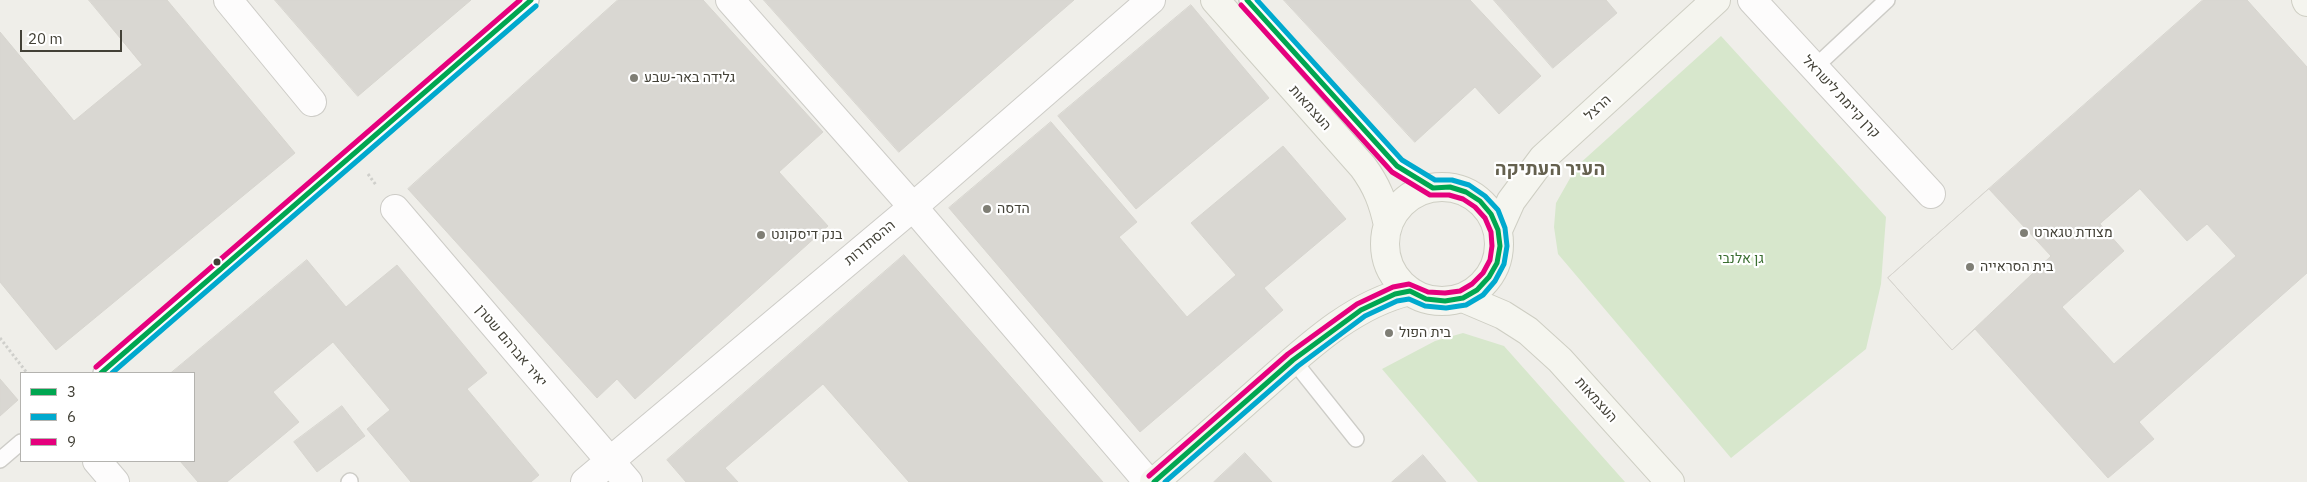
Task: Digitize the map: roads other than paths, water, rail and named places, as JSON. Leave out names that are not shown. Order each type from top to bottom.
[{"type":"street","points":[[228,0],[312,102]]},
{"type":"street","points":[[730,0],[913,207],[1148,482]]},
{"type":"street","name":"ההסתדרות","points":[[585,482],[913,207],[1151,0]]},
{"type":"street","name":"העצמאות","points":[[1215,0],[1363,167],[1382,197],[1388,226]]},
{"type":"street","name":"הרצל","points":[[1498,230],[1511,201],[1542,158],[1716,0]]},
{"type":"street","name":"קרן קיימת לישראל","points":[[1752,0],[1931,194]]},
{"type":"street","points":[[1450,187],[1466,192],[1480,201],[1492,214],[1498,230],[1500,246],[1497,262],[1489,277],[1477,290],[1463,298],[1445,301],[1426,299],[1410,291],[1399,282],[1391,269],[1386,255],[1385,240],[1388,226],[1395,212],[1405,201],[1418,192],[1432,188],[1450,187]]},
{"type":"street","name":"יאיר אברהם שטרן","points":[[395,209],[628,482]]},
{"type":"street","points":[[1154,482],[1293,360],[1361,310],[1395,294],[1410,291]]},
{"type":"street","name":"העצמאות","points":[[1463,298],[1503,314],[1528,331],[1560,360],[1670,482]]},
{"type":"street","points":[[98,462],[115,482]]},
{"type":"lane","points":[[102,372],[531,0]]},
{"type":"lane","name":"העצמאות","points":[[1248,0],[1381,150],[1397,166],[1432,188]]},
{"type":"lane","points":[[1814,68],[1887,0]]},
{"type":"lane","points":[[1293,360],[1356,439]]},
{"type":"lane","points":[[0,460],[20,443]]},
{"type":"place","name":"גלידה באר-שבע","points":[[634,78]]},
{"type":"place","name":"הדסה","points":[[987,209]]},
{"type":"place","name":"מצודת טגארט","points":[[2024,233]]},
{"type":"place","name":"בנק דיסקונט","points":[[761,235]]},
{"type":"place","name":"בית הסראייה","points":[[1970,267]]},
{"type":"place","name":"בית הפול","points":[[1389,333]]},
{"type":"district","name":"העיר העתיקה","points":[[1550,170]]},
{"type":"park label","name":"גן אלנבי","points":[[1741,259]]}]
